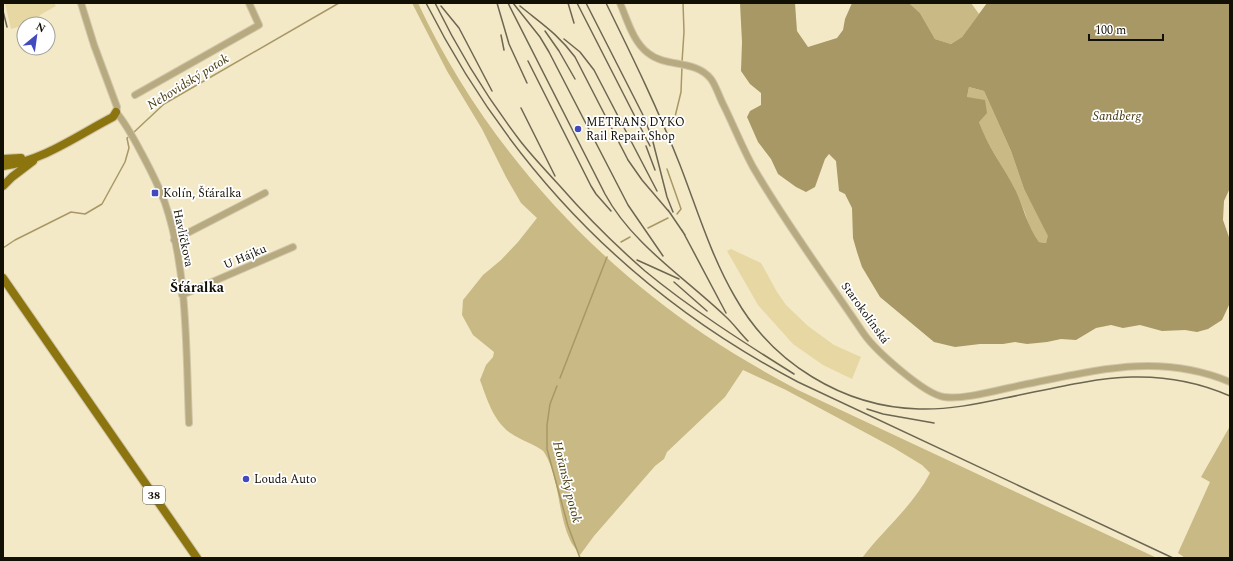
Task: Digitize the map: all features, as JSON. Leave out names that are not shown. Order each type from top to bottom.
[{"type":"main road","points":[[3,186],[12,177],[42,155],[113,116],[116,112]]},
{"type":"main road","points":[[3,159],[16,159],[42,155]]},
{"type":"main road","points":[[3,166],[24,162],[42,155]]},
{"type":"main road","points":[[3,272],[14,294]]},
{"type":"main road","name":"38","points":[[3,278],[197,558]]},
{"type":"main road","points":[[3,281],[14,294]]},
{"type":"street","name":"Havlíčkova","points":[[81,3],[94,45],[117,107],[116,112],[128,129],[148,164],[164,202],[174,240],[182,295],[189,423]]},
{"type":"street","points":[[135,95],[259,25],[249,3]]},
{"type":"street","name":"Starokolínská","points":[[620,3],[641,47],[654,58],[698,68],[706,73],[712,81],[752,165],[769,193],[872,344],[887,359],[934,394],[944,397],[964,396],[1106,368],[1129,366],[1162,366],[1185,369],[1208,374],[1230,382]]},
{"type":"street","points":[[174,240],[265,193]]},
{"type":"street","name":"U Hájku","points":[[182,295],[294,247]]},
{"type":"shaded area","points":[[5,3],[54,3],[56,6],[39,16],[16,16],[16,27],[11,29]]},
{"type":"shaded area","points":[[412,3],[418,3],[443,52],[472,99],[504,145],[539,188],[577,229],[617,267],[660,303],[728,350],[798,390],[1157,558],[862,558],[907,507],[930,473],[922,465],[894,448],[786,390],[743,370],[725,397],[667,452],[664,459],[655,466],[594,536],[580,555],[571,542],[566,529],[553,473],[544,452],[515,436],[506,429],[500,424],[492,410],[480,380],[486,365],[493,357],[494,352],[473,335],[462,315],[463,300],[483,275],[501,260],[518,242],[537,218],[521,203],[482,129],[447,71]]},
{"type":"shaded area","points":[[909,3],[971,3],[979,14],[962,37],[951,44],[935,39],[920,13]]},
{"type":"shaded area","points":[[969,87],[984,91],[1011,151],[1024,189],[1049,236],[1046,243],[1039,242],[1031,232],[1016,191],[983,134],[967,97]]},
{"type":"shaded area","points":[[731,249],[761,263],[786,305],[808,326],[834,345],[861,357],[852,379],[823,365],[793,344],[758,305],[727,251]]},
{"type":"shaded area","points":[[1230,426],[1230,558],[1185,558],[1178,553],[1210,482],[1201,477]]},
{"type":"water","name":"Sandberg","points":[[740,3],[795,3],[797,31],[808,47],[837,38],[843,30],[845,19],[852,3],[909,3],[920,13],[935,39],[951,44],[962,37],[987,3],[1230,3],[1230,188],[1224,201],[1223,220],[1230,240],[1230,303],[1222,320],[1208,329],[1197,332],[1185,330],[1162,331],[1140,325],[1123,328],[1111,325],[1096,328],[1076,340],[1061,339],[1027,344],[1015,342],[955,347],[934,342],[880,297],[862,267],[853,238],[852,208],[845,194],[839,191],[836,161],[829,154],[825,159],[815,187],[806,192],[796,187],[778,174],[771,159],[758,142],[747,117],[750,111],[761,105],[761,93],[750,84],[741,71],[742,42]],"holes":[[[969,87],[984,91],[1011,151],[1024,189],[1048,236],[1046,243],[1039,242],[1035,236],[1016,191],[982,131],[979,122],[987,113],[985,100],[967,97]]]},
{"type":"waterway","name":"Nebovidský potok","points":[[133,133],[164,104],[339,3]]},
{"type":"waterway","name":"Hořanský potok","points":[[682,62],[684,32],[683,3]]},
{"type":"waterway","name":"Hořanský potok","points":[[673,125],[681,92],[682,66]]},
{"type":"waterway","name":"Nebovidský potok","points":[[3,248],[15,240],[71,212],[85,214],[102,204],[125,162],[129,148],[127,138],[130,136]]},
{"type":"waterway","name":"Hořanský potok","points":[[667,169],[681,209],[677,214]]},
{"type":"waterway","name":"Hořanský potok","points":[[648,228],[668,218]]},
{"type":"waterway","name":"Hořanský potok","points":[[621,242],[630,237]]},
{"type":"waterway","name":"Hořanský potok","points":[[560,378],[607,257]]},
{"type":"waterway","name":"Hořanský potok","points":[[557,386],[550,404],[547,425],[547,449],[568,526],[580,558]]},
{"type":"railway","points":[[426,3],[459,63],[496,120],[537,173],[582,222],[630,268],[682,310],[738,348],[798,382],[1173,558]]},
{"type":"railway","points":[[435,3],[475,75],[509,126],[535,159],[590,219],[645,271],[681,299],[718,325],[794,374]]},
{"type":"railway","points":[[497,3],[509,44],[527,83]]},
{"type":"railway","points":[[508,3],[605,194],[616,212],[629,229],[644,244],[725,316],[748,341]]},
{"type":"railway","points":[[513,3],[540,37],[549,52],[628,205],[663,256]]},
{"type":"railway","points":[[568,3],[574,23]]},
{"type":"railway","points":[[577,3],[650,146]]},
{"type":"railway","points":[[586,3],[645,119],[653,142],[667,197],[673,212]]},
{"type":"railway","points":[[606,3],[663,124],[705,232],[726,281],[750,321],[789,361],[812,377],[837,390],[863,400],[891,406],[919,409],[941,409],[962,406],[1063,386],[1118,378],[1145,377],[1172,379],[1201,385],[1230,396]]},
{"type":"railway","points":[[441,6],[459,28],[492,91]]},
{"type":"railway","points":[[520,6],[556,36],[575,57],[628,160],[642,180],[671,214]]},
{"type":"railway","points":[[3,11],[7,27]]},
{"type":"railway","points":[[545,31],[559,51],[575,79]]},
{"type":"railway","points":[[501,35],[504,50]]},
{"type":"railway","points":[[564,39],[580,52],[594,70],[657,191]]},
{"type":"railway","points":[[528,61],[591,186],[611,211]]},
{"type":"railway","points":[[521,108],[555,176]]},
{"type":"railway","points":[[646,146],[655,170]]},
{"type":"railway","points":[[668,210],[685,235]]},
{"type":"railway","points":[[682,230],[726,313]]},
{"type":"railway","points":[[637,260],[679,279]]},
{"type":"railway","points":[[674,282],[707,311]]},
{"type":"railway","points":[[867,409],[883,414],[934,423]]},
{"type":"place","name":"METRANS DYKO Rail Repair Shop","points":[[578,129]]},
{"type":"place","name":"Kolín, Šťáralka","points":[[155,193]]},
{"type":"place","name":"Louda Auto","points":[[246,479]]},
{"type":"district","name":"Šťáralka","points":[[197,287]]}]
